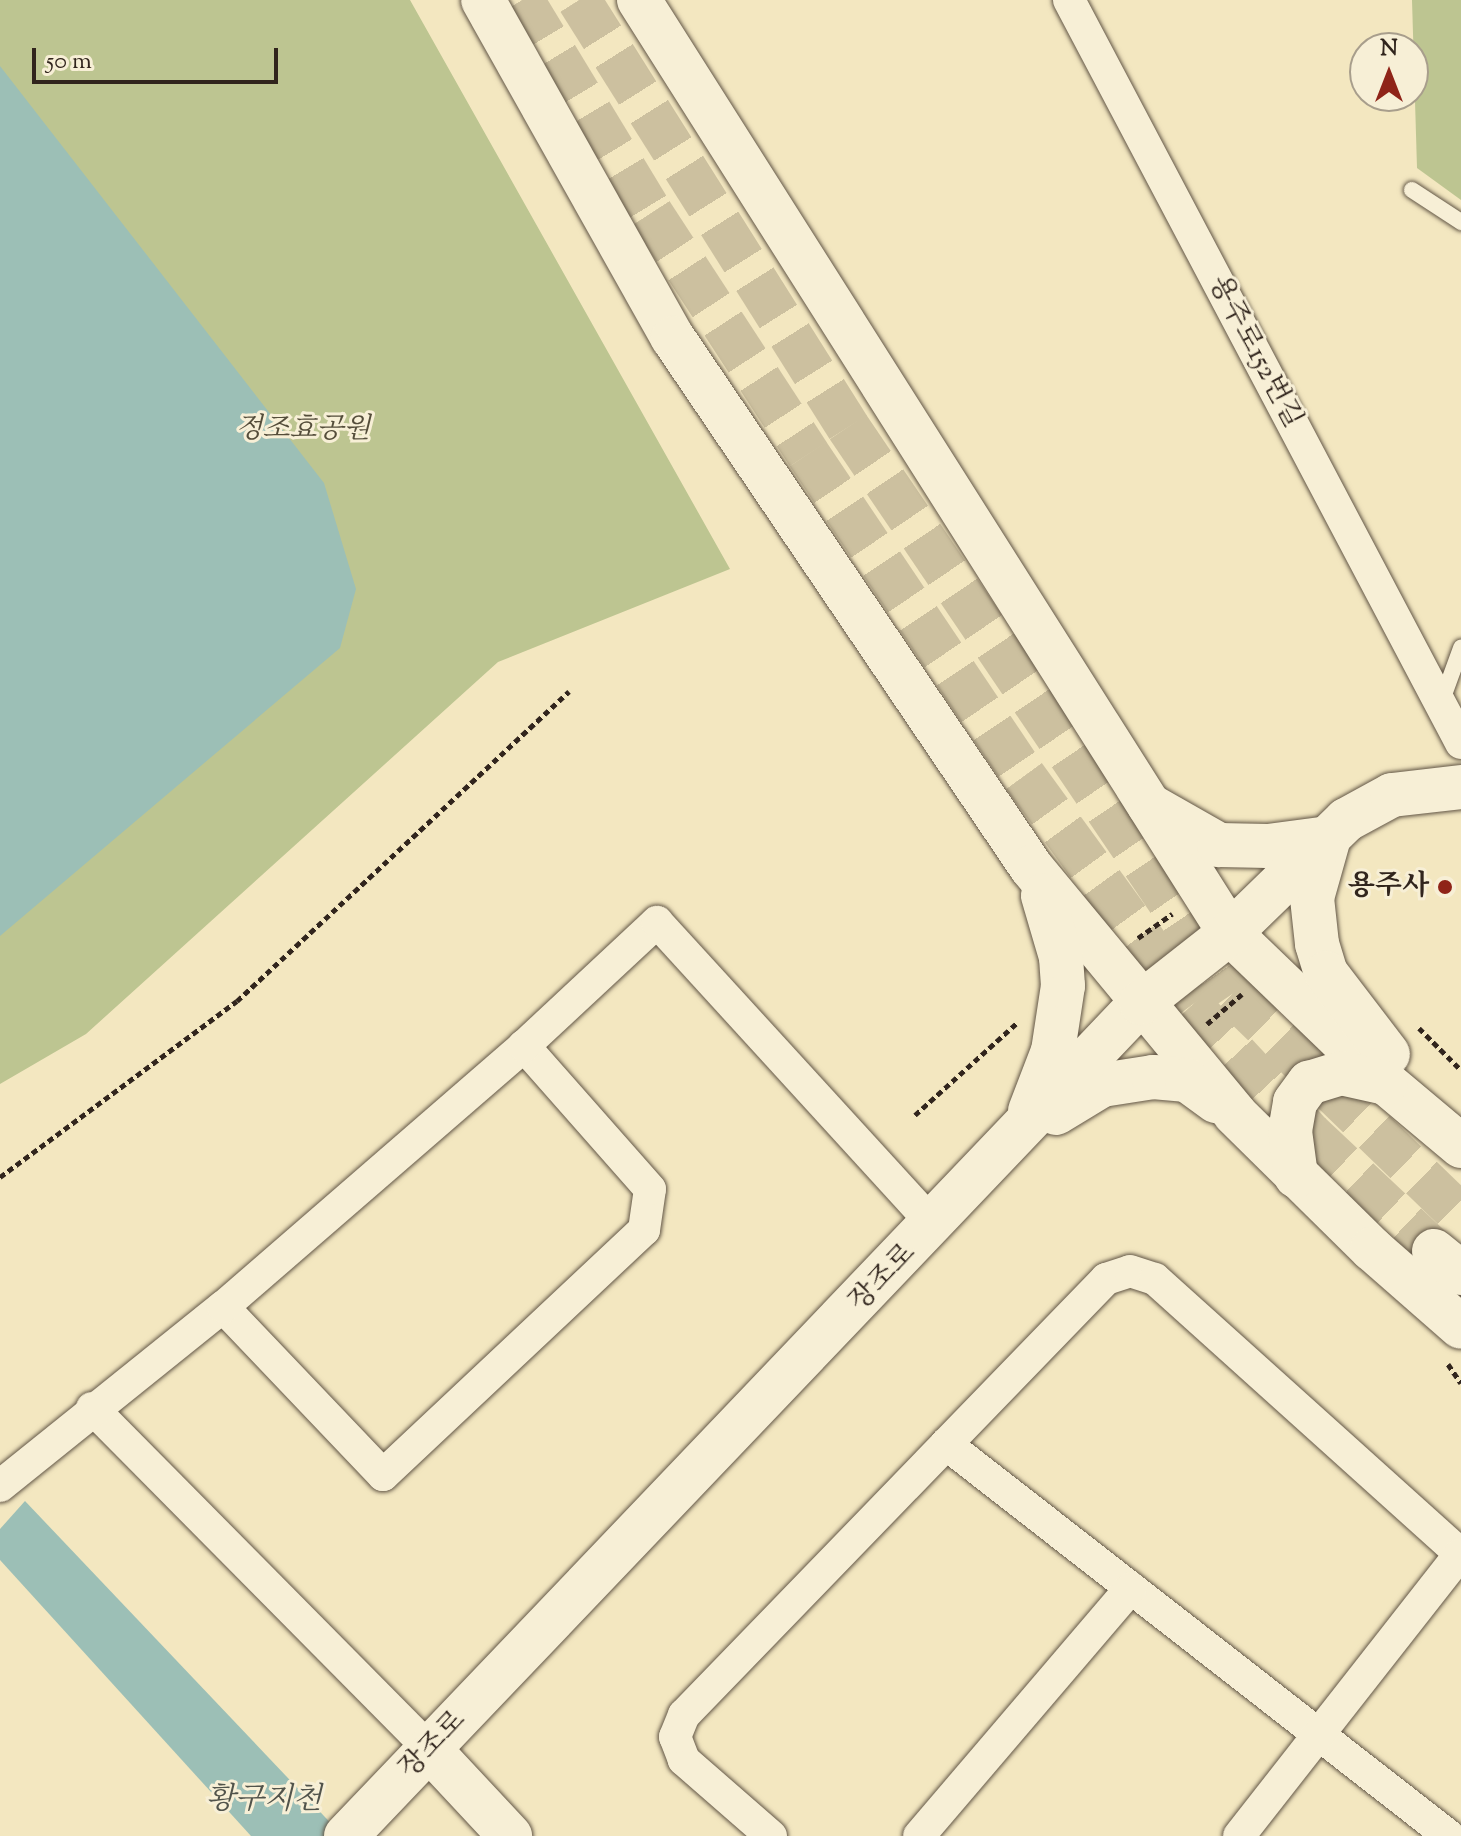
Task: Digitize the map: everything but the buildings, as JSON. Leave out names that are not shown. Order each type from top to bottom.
[{"type":"street","points":[[483,0],[673,338],[1031,867],[1235,1114],[1296,1176],[1461,1327]]},
{"type":"street","points":[[639,0],[1172,849],[1230,933],[1386,1083],[1458,1143]]},
{"type":"street","name":"용주로152번길","points":[[1069,0],[1461,743]]},
{"type":"street","name":"장조로","points":[[346,1836],[1020,1136],[1141,1003],[1230,933],[1346,820],[1392,795],[1461,787]]},
{"type":"street","points":[[1143,802],[1219,845],[1268,846],[1328,838],[1312,898],[1326,973],[1458,1143]]},
{"type":"street","points":[[1020,1136],[1053,1051],[1063,986],[1061,957],[1031,867]]},
{"type":"street","points":[[0,1486],[92,1408],[223,1307],[524,1046],[657,922],[934,1225]]},
{"type":"street","points":[[223,1307],[383,1475],[644,1230],[650,1189],[524,1046]]},
{"type":"street","points":[[1296,1176],[1290,1131],[1295,1102],[1309,1083],[1341,1073],[1386,1083]]},
{"type":"street","points":[[1020,1136],[1102,1085],[1153,1077],[1187,1080],[1235,1114]]},
{"type":"street","points":[[771,1836],[684,1760],[675,1737],[684,1715],[1106,1279],[1130,1271],[1155,1279],[1460,1555],[1239,1836]]},
{"type":"street","points":[[92,1408],[429,1749],[510,1836]]},
{"type":"street","points":[[946,1444],[1449,1836]]},
{"type":"street","points":[[919,1836],[1131,1588]]},
{"type":"lane","points":[[1412,190],[1461,222]]},
{"type":"lane","points":[[1440,704],[1461,648]]},
{"type":"path","points":[[0,1177],[237,1001],[569,691]]},
{"type":"path","points":[[1107,961],[1202,892]]},
{"type":"path","points":[[1179,1048],[1269,971]]},
{"type":"path","points":[[915,1115],[1028,1013]]},
{"type":"green space","name":"정조효공원","points":[[0,0],[410,0],[730,569],[498,662],[86,1034],[0,1084]]},
{"type":"green space","points":[[1412,0],[1461,0],[1461,200],[1417,168],[1415,112],[1429,112],[1429,32],[1413,32]]},
{"type":"water","points":[[0,66],[324,483],[356,589],[340,648],[0,936]]},
{"type":"water","name":"황구지천","points":[[25,1501],[343,1836],[251,1836],[0,1560],[0,1529]]},
{"type":"tunnel","points":[[522,0],[651,213],[808,454],[1024,776],[1191,1006],[1310,1134],[1434,1251]]},
{"type":"tunnel","points":[[579,0],[848,427],[1232,994],[1461,1216]]},
{"type":"place","name":"용주사","points":[[1445,887]]}]
